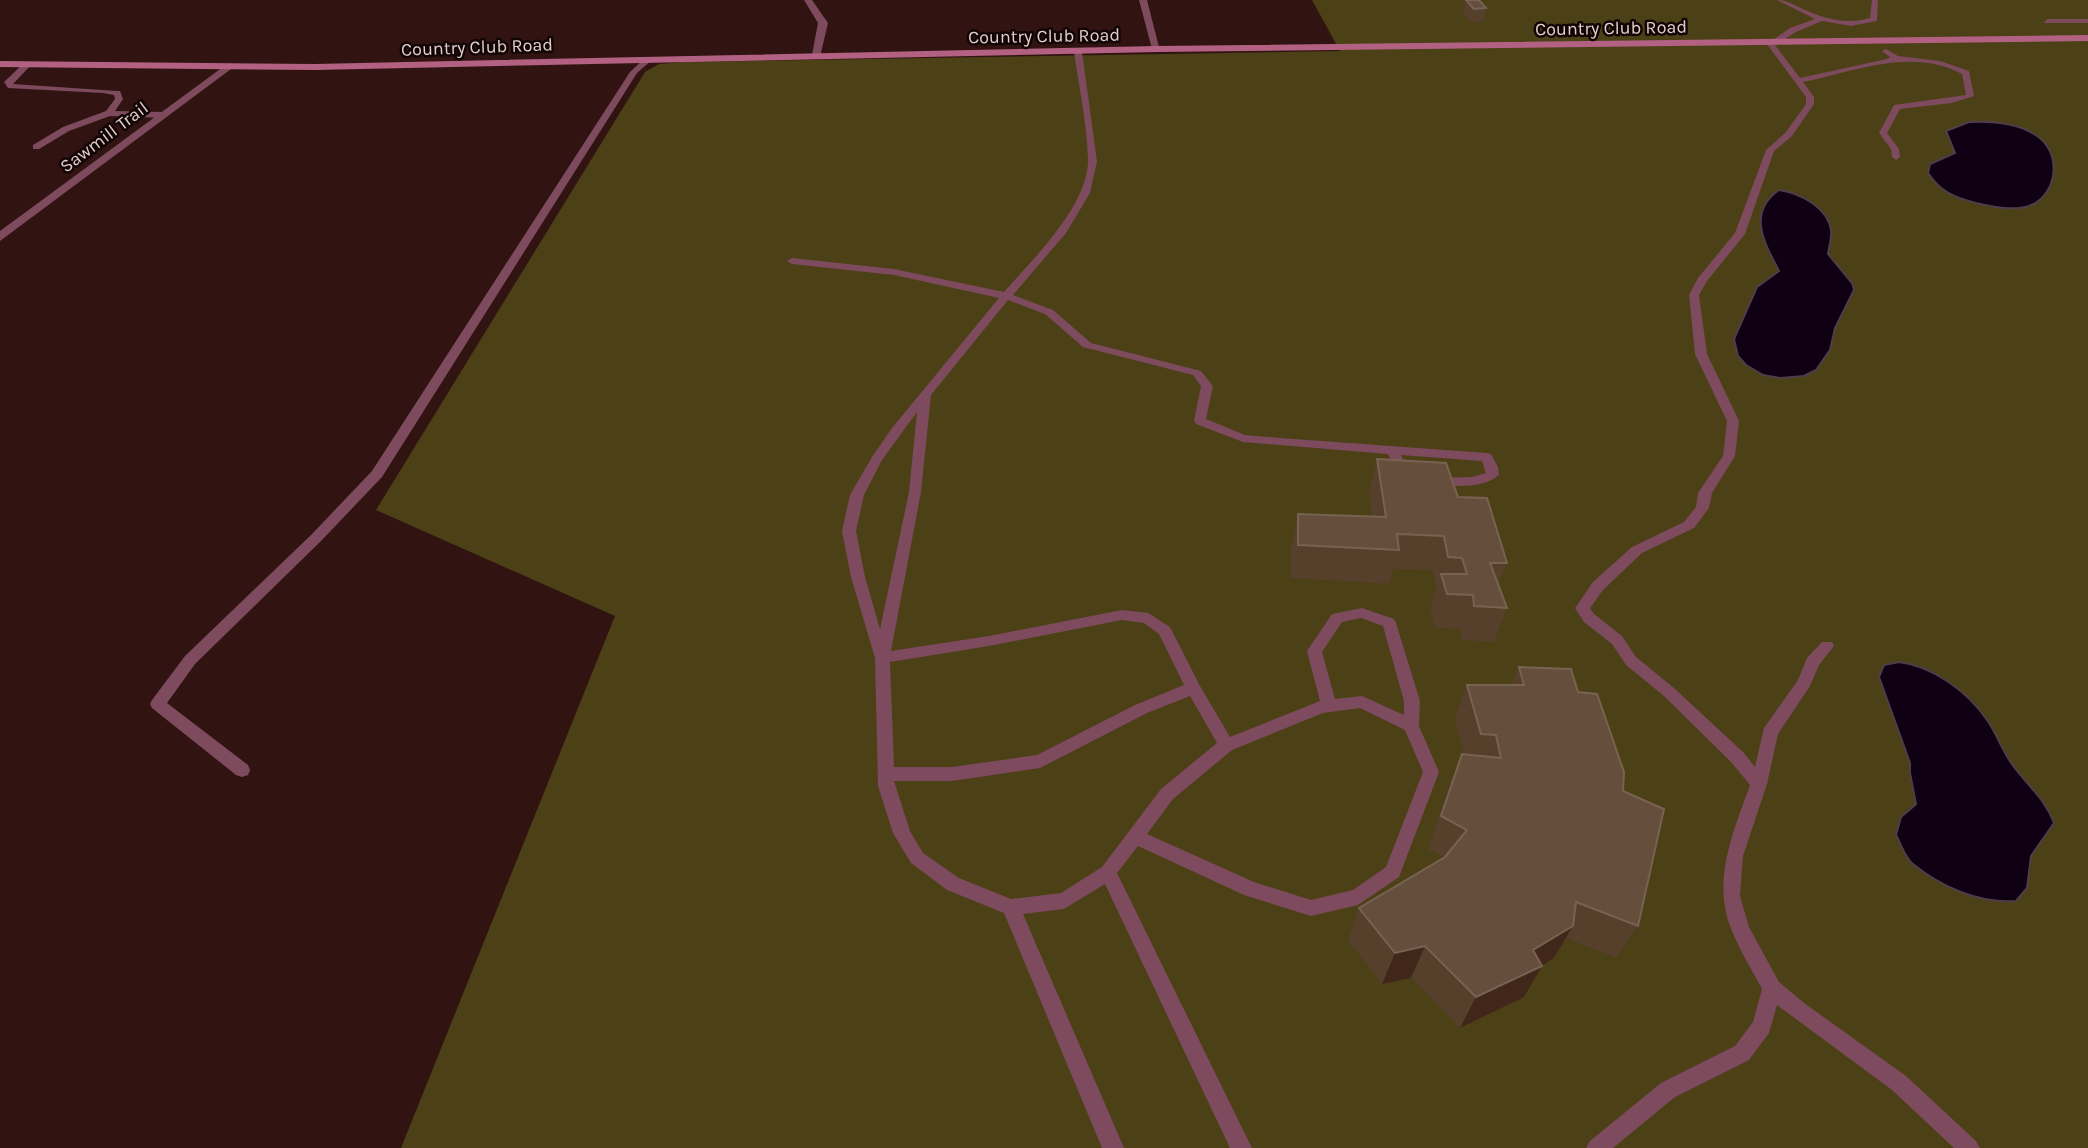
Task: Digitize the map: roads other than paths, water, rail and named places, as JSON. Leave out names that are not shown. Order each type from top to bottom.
[{"type":"street","points":[[808,0],[823,23],[817,55]]},
{"type":"street","points":[[1143,0],[1157,49]]},
{"type":"street","name":"Country Club Road","points":[[0,64],[406,66],[1157,49],[2088,38]]},
{"type":"street","name":"Sawmill Trail","points":[[0,237],[230,66]]},
{"type":"lane","points":[[1780,0],[1822,19],[1850,22],[1874,19],[1875,0]]},
{"type":"lane","points":[[1759,784],[1738,758],[1631,661],[1617,640],[1582,608],[1598,586],[1637,550],[1689,525],[1702,508],[1705,493],[1729,456],[1733,421],[1701,354],[1694,295],[1702,280],[1740,234],[1770,150],[1789,134],[1810,104],[1810,97],[1771,44],[1793,30],[1822,19]]},
{"type":"lane","points":[[2048,21],[2088,21]]},
{"type":"lane","points":[[1850,22],[1857,29]]},
{"type":"lane","points":[[1886,51],[1893,58]]},
{"type":"lane","points":[[882,658],[858,577],[849,531],[858,495],[876,460],[920,401],[1063,231],[1084,192],[1093,162],[1078,52]]},
{"type":"lane","points":[[1799,81],[1893,58],[1934,61],[1966,73],[1970,96],[1950,102],[1910,103],[1897,107],[1883,133],[1895,149],[1896,157]]},
{"type":"lane","points":[[242,770],[158,704],[190,660],[317,537],[377,474],[634,72],[649,59]]},
{"type":"lane","points":[[10,85],[8,82],[27,64]]},
{"type":"lane","points":[[0,88],[10,85],[117,93],[119,99],[110,113]]},
{"type":"lane","points":[[36,147],[66,129],[110,113],[164,115]]},
{"type":"lane","points":[[792,261],[894,272],[1006,296],[1049,312],[1087,345],[1197,373],[1207,386],[1200,421],[1243,438],[1487,457],[1493,475],[1464,483],[1410,479],[1405,477],[1393,450]]},
{"type":"lane","points":[[920,401],[915,492],[882,658],[886,786],[902,833],[917,858],[953,884],[1011,907],[1064,901],[1108,872],[1167,794],[1226,745],[1329,706],[1362,702],[1411,726]]},
{"type":"lane","points":[[1135,837],[1250,889],[1311,908],[1358,897],[1393,872],[1431,772],[1411,726],[1412,701],[1389,623],[1362,613],[1337,618],[1314,651],[1329,706]]},
{"type":"lane","points":[[882,658],[989,641],[1122,615],[1148,618],[1165,631],[1193,688],[1226,745]]},
{"type":"lane","points":[[1827,646],[1812,662],[1805,682],[1770,732],[1759,784],[1734,856],[1731,896],[1740,929],[1772,988],[1797,1010],[1899,1083],[1969,1148]]},
{"type":"lane","points":[[886,774],[952,774],[1040,761],[1141,709],[1193,688]]},
{"type":"lane","points":[[1108,872],[1241,1148]]},
{"type":"lane","points":[[1011,907],[1113,1148]]},
{"type":"lane","points":[[1597,1148],[1668,1090],[1742,1053],[1762,1026],[1772,988]]}]
